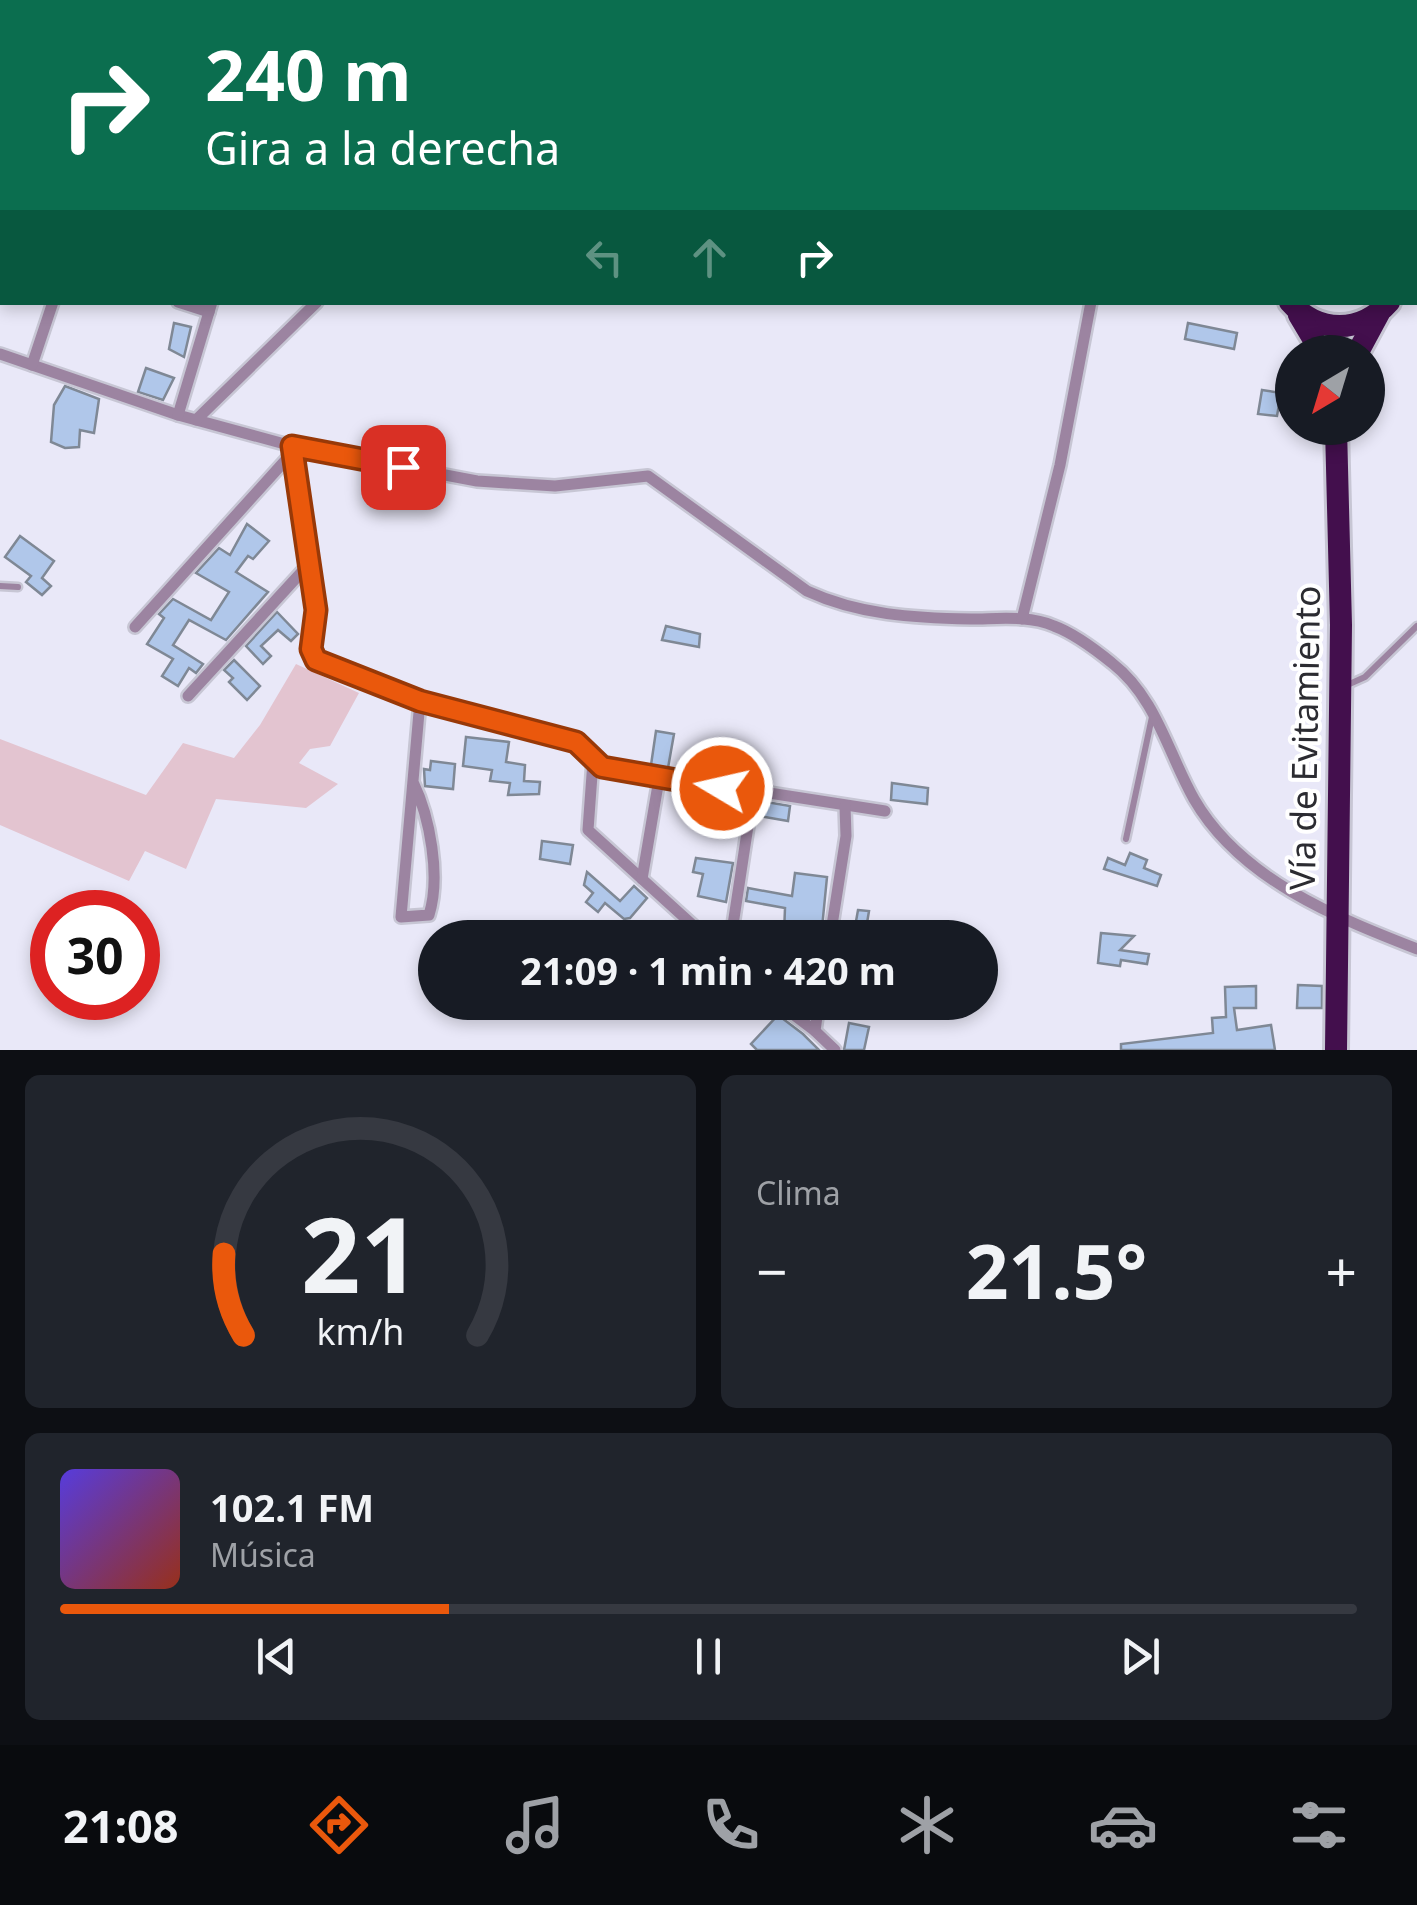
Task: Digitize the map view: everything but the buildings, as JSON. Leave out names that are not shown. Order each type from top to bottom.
[{"type":"highway","points":[[1292,305],[1318,323],[1339,327],[1360,324],[1384,308]]},
{"type":"highway","points":[[1292,305],[1311,335]]},
{"type":"highway","points":[[1368,335],[1384,308]]},
{"type":"highway","name":"Vía de Evitamiento","points":[[1336,1050],[1337,445]]},
{"type":"street","points":[[32,366],[53,305]]},
{"type":"street","points":[[196,420],[315,305]]},
{"type":"street","points":[[1022,619],[1060,464],[1090,305]]},
{"type":"street","points":[[178,415],[211,308]]},
{"type":"street","points":[[0,354],[292,450],[477,480],[555,486],[648,476],[807,592],[836,605],[932,618],[1022,619],[1054,626],[1115,664],[1154,711],[1193,797],[1219,838],[1271,878],[1337,917],[1417,950]]},
{"type":"street","points":[[292,450],[316,610],[312,656],[420,701],[576,742],[602,767],[658,779],[885,811]]},
{"type":"street","points":[[135,626],[292,450]]},
{"type":"street","points":[[188,696],[310,564]]},
{"type":"street","points":[[413,782],[422,801],[434,887],[429,914],[402,917],[413,782],[420,701]]},
{"type":"street","points":[[593,761],[588,830],[687,920]]},
{"type":"street","points":[[642,880],[658,779]]},
{"type":"street","points":[[734,920],[753,793]]},
{"type":"street","points":[[833,920],[846,836],[845,806]]},
{"type":"street","points":[[800,1020],[835,1050]]},
{"type":"street","points":[[814,1031],[816,1020]]},
{"type":"lane","points":[[0,586],[18,586]]},
{"type":"lane","points":[[1339,689],[1365,677],[1417,626]]},
{"type":"lane","points":[[1126,839],[1154,711]]},
{"type":"shaded area","points":[[296,664],[359,693],[330,746],[310,749],[299,763],[338,784],[306,808],[216,799],[186,869],[145,851],[129,881],[0,825],[0,739],[146,795],[183,743],[234,758],[260,725]]},
{"type":"route","points":[[403,467],[292,446],[316,610],[312,656],[420,701],[576,742],[602,767],[722,788]]}]
